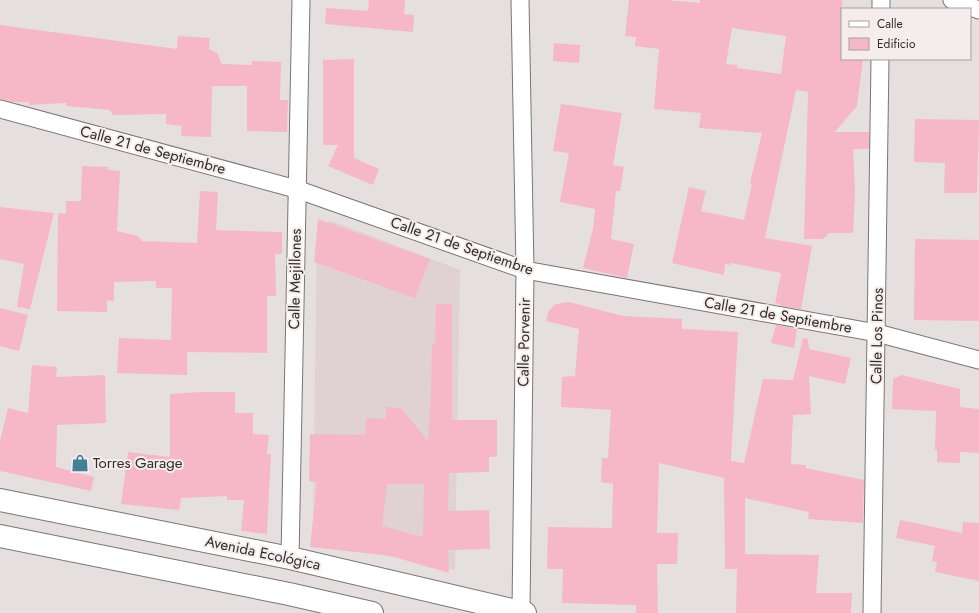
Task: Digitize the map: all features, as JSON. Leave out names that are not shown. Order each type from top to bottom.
[{"type":"main road","name":"Avenida Ecológica","points":[[0,500],[290,558],[523,613]]},
{"type":"main road","points":[[0,536],[289,594],[372,613]]},
{"type":"street","name":"Calle Mejillones","points":[[290,558],[296,190],[301,0]]},
{"type":"street","name":"Calle Porvenir","points":[[520,0],[525,270],[523,613]]},
{"type":"street","points":[[952,0],[979,10]]},
{"type":"street","name":"Calle Los Pinos","points":[[872,613],[880,60]]},
{"type":"street","name":"Calle 21 de Septiembre","points":[[0,109],[296,190],[525,270],[877,333],[979,360]]},
{"type":"shaded area","points":[[332,221],[460,270],[455,570],[322,542],[313,527],[317,228],[323,223]]},
{"type":"building","points":[[369,0],[405,0],[404,14],[414,15],[413,32],[325,24],[326,8],[368,11]]},
{"type":"building","points":[[629,0],[666,0],[700,3],[700,0],[842,0],[841,60],[863,60],[857,106],[835,132],[869,132],[869,149],[853,149],[855,191],[853,233],[829,233],[823,239],[804,239],[808,92],[796,90],[765,238],[812,246],[801,309],[780,306],[780,304],[775,303],[781,273],[731,263],[730,265],[725,264],[724,275],[672,263],[689,187],[706,191],[701,211],[744,220],[752,184],[750,183],[762,133],[699,128],[701,113],[654,109],[659,49],[635,46],[636,37],[625,36]],"holes":[[[732,28],[786,36],[781,74],[737,68],[737,65],[726,64]]]},
{"type":"building","points":[[0,25],[177,49],[178,36],[210,38],[209,49],[217,53],[222,64],[252,65],[252,61],[281,62],[280,100],[288,100],[287,132],[247,131],[247,86],[212,86],[211,137],[181,136],[182,126],[166,124],[166,114],[113,115],[110,110],[66,106],[66,103],[29,105],[29,102],[13,102],[0,99]]},
{"type":"building","points":[[554,43],[580,45],[579,63],[553,61]]},
{"type":"building","points":[[354,59],[354,158],[379,169],[373,185],[328,166],[338,145],[323,145],[323,60]]},
{"type":"building","points":[[561,104],[622,113],[613,165],[624,167],[620,191],[616,191],[611,239],[634,244],[627,278],[583,268],[593,229],[595,209],[560,202],[569,153],[553,151]]},
{"type":"building","points":[[915,119],[979,120],[977,193],[944,193],[945,163],[914,162]]},
{"type":"building","points":[[82,166],[108,167],[108,170],[120,171],[117,231],[138,236],[142,241],[197,243],[200,191],[218,192],[216,230],[282,232],[282,254],[275,254],[276,296],[267,296],[267,353],[187,352],[187,375],[117,373],[119,338],[171,340],[172,288],[156,288],[156,281],[114,282],[114,301],[107,300],[107,312],[57,311],[58,213],[66,214],[66,201],[81,201]]},
{"type":"building","points":[[0,207],[54,213],[30,309],[17,307],[24,264],[0,259]]},
{"type":"building","points":[[318,219],[430,259],[415,298],[314,262]]},
{"type":"building","points":[[915,239],[979,240],[979,321],[914,320]]},
{"type":"building","points":[[569,302],[623,316],[682,319],[682,329],[738,332],[731,461],[744,463],[763,379],[793,380],[803,338],[808,339],[809,349],[851,358],[845,384],[809,376],[811,414],[793,415],[791,464],[806,465],[806,468],[864,480],[863,523],[808,519],[809,512],[745,498],[745,554],[819,555],[816,593],[852,593],[851,613],[736,613],[737,569],[725,569],[724,478],[659,463],[657,533],[678,533],[677,564],[657,564],[658,613],[636,613],[636,605],[562,603],[563,569],[547,569],[548,527],[612,528],[613,484],[601,482],[602,458],[608,458],[611,410],[561,407],[562,377],[575,376],[579,329],[546,321],[549,310],[556,304]]},
{"type":"building","points":[[436,304],[452,304],[452,420],[497,420],[497,457],[489,457],[489,472],[449,473],[448,511],[489,510],[490,549],[448,550],[449,573],[391,556],[310,547],[317,482],[309,481],[310,434],[365,435],[366,418],[386,419],[386,407],[401,408],[428,441],[432,344],[435,344]],"holes":[[[387,484],[424,484],[423,537],[382,526]]]},
{"type":"building","points":[[0,308],[28,315],[19,351],[0,346]]},
{"type":"building","points":[[776,325],[797,329],[794,348],[771,343]]},
{"type":"building","points":[[32,365],[57,367],[56,377],[105,375],[106,423],[57,425],[56,467],[94,477],[91,491],[0,471],[0,441],[8,408],[28,413]]},
{"type":"building","points":[[902,375],[960,389],[960,407],[979,409],[979,453],[960,452],[960,463],[937,462],[937,450],[935,450],[936,411],[892,409],[893,379]]},
{"type":"building","points":[[235,392],[235,413],[253,413],[253,434],[269,435],[267,454],[271,454],[267,534],[241,531],[244,500],[227,500],[227,496],[181,498],[179,510],[121,504],[128,452],[170,457],[170,394]]},
{"type":"building","points":[[900,520],[962,533],[963,522],[979,523],[979,581],[935,572],[937,562],[932,561],[935,546],[896,538]]},
{"type":"place","name":"Torres Garage","points":[[80,463]]}]
